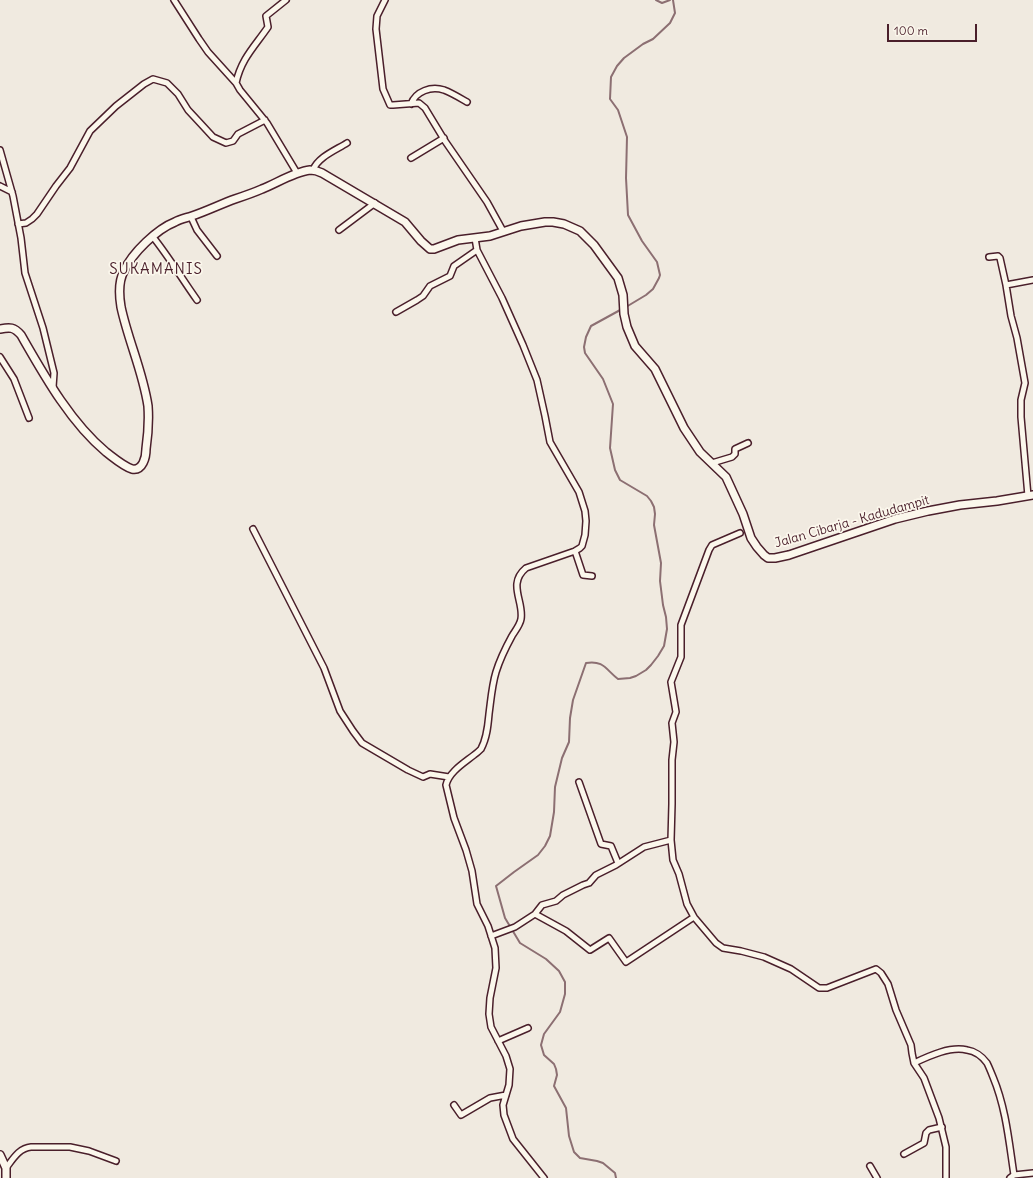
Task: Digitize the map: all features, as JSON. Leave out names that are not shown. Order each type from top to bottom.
[{"type":"street","points":[[174,0],[208,52],[236,83],[265,120],[297,173]]},
{"type":"street","points":[[236,83],[237,76],[253,46],[268,27],[266,16],[286,0]]},
{"type":"street","points":[[385,0],[376,16],[376,29],[383,89],[390,105],[419,103],[425,108],[487,202],[503,231]]},
{"type":"street","points":[[18,224],[32,219],[37,214],[70,168],[90,131],[116,106],[144,84],[153,79],[167,83],[178,94],[188,110],[201,124],[214,137],[226,143],[233,142],[238,134],[265,120]]},
{"type":"street","points":[[411,104],[413,99],[419,93],[431,90],[442,90],[468,102]]},
{"type":"street","points":[[411,158],[444,138]]},
{"type":"street","points":[[0,329],[10,328],[16,330],[21,335],[43,374],[64,405],[82,427],[99,445],[125,466],[132,469],[137,469],[146,457],[148,406],[121,307],[119,284],[130,260],[138,250],[153,237],[174,222],[191,217],[259,190],[297,173],[313,170],[326,156],[347,144]]},
{"type":"street","points":[[0,150],[12,192],[25,273],[43,328],[54,373],[53,387]]},
{"type":"street","name":"Jalan Cibarja - Kadudampit","points":[[313,170],[322,173],[405,222],[430,249],[434,249],[458,240],[490,236],[503,231],[545,222],[564,224],[580,231],[594,245],[618,278],[623,295],[624,314],[627,327],[635,346],[655,369],[684,428],[700,452],[726,477],[743,514],[751,538],[757,547],[768,558],[789,555],[895,519],[915,514],[960,505],[1031,495]]},
{"type":"street","points":[[0,186],[12,192]]},
{"type":"street","points":[[339,230],[375,203]]},
{"type":"street","points":[[191,217],[197,230],[217,256]]},
{"type":"street","points":[[153,237],[169,257],[197,300]]},
{"type":"street","points":[[475,238],[477,250],[523,345],[537,380],[550,442],[579,492],[585,511],[586,521],[585,535],[580,548],[526,568],[520,573],[517,586],[521,609],[521,619],[505,649],[496,671],[485,738],[480,750],[454,772],[446,785],[449,802],[472,871],[477,904],[495,948],[495,977],[489,1007],[490,1021],[493,1032],[506,1056],[510,1069],[510,1080],[503,1109],[509,1129],[518,1146],[544,1178]]},
{"type":"street","points":[[396,312],[423,296],[430,286],[450,276],[454,266],[477,250]]},
{"type":"street","points":[[989,257],[998,256],[1000,258],[1025,383],[1021,400],[1021,417],[1031,495]]},
{"type":"street","points":[[1006,286],[1033,280]]},
{"type":"street","points":[[0,357],[14,380],[30,418]]},
{"type":"street","points":[[712,462],[732,457],[735,454],[734,449],[748,443]]},
{"type":"street","points":[[253,529],[324,668],[340,711],[362,743],[408,770],[423,776],[430,774],[449,778]]},
{"type":"street","points":[[740,533],[712,545],[681,625],[681,657],[672,682],[676,712],[672,723],[674,742],[672,760],[671,840],[673,860],[679,874],[683,892],[694,917],[716,943],[723,948],[764,957],[791,969],[819,988],[827,988],[873,970],[878,970],[888,984],[896,1010],[911,1045],[914,1063],[924,1078],[931,1093],[942,1127],[946,1147],[946,1178]]},
{"type":"street","points":[[574,551],[583,575],[592,576]]},
{"type":"street","points":[[579,782],[601,844],[611,846],[618,863]]},
{"type":"street","points":[[491,936],[515,928],[535,914],[542,905],[556,901],[564,895],[589,883],[596,875],[644,847],[671,840]]},
{"type":"street","points":[[535,914],[566,931],[590,950],[609,938],[626,962],[694,917]]},
{"type":"street","points":[[498,1041],[528,1028]]},
{"type":"street","points":[[914,1063],[934,1054],[955,1049],[965,1049],[975,1052],[987,1063],[999,1091],[1012,1177],[1033,1173]]},
{"type":"street","points":[[454,1105],[462,1115],[490,1098],[506,1095]]},
{"type":"street","points":[[904,1154],[924,1144],[926,1133],[929,1130],[942,1127]]},
{"type":"street","points":[[6,1168],[20,1150],[26,1147],[70,1147],[89,1151],[116,1161]]},
{"type":"street","points":[[0,1155],[6,1168],[6,1178]]},
{"type":"street","points":[[870,1166],[877,1178]]},
{"type":"waterway","points":[[656,0],[662,3],[670,0]]},
{"type":"waterway","points":[[626,307],[653,289],[660,275],[657,262],[642,241],[628,215],[626,178],[627,137],[618,110],[610,99],[611,77],[617,66],[624,58],[643,44],[653,39],[670,23],[675,13],[673,0]]},
{"type":"waterway","points":[[616,1178],[615,1173],[603,1163],[580,1158],[574,1152],[569,1136],[566,1108],[554,1086],[557,1075],[556,1069],[554,1064],[544,1055],[541,1045],[544,1034],[560,1012],[565,994],[565,982],[559,971],[546,959],[520,943],[505,918],[496,886],[538,855],[550,836],[554,812],[555,787],[562,758],[569,742],[570,718],[573,700],[586,663],[592,662],[601,664],[618,679],[630,678],[646,670],[664,646],[667,629],[660,581],[661,563],[654,525],[654,507],[647,496],[620,480],[615,470],[610,448],[613,404],[603,379],[585,353],[584,347],[586,337],[591,326],[622,309]]},
{"type":"district","name":"SUKAMANIS","points":[[156,270]]}]
